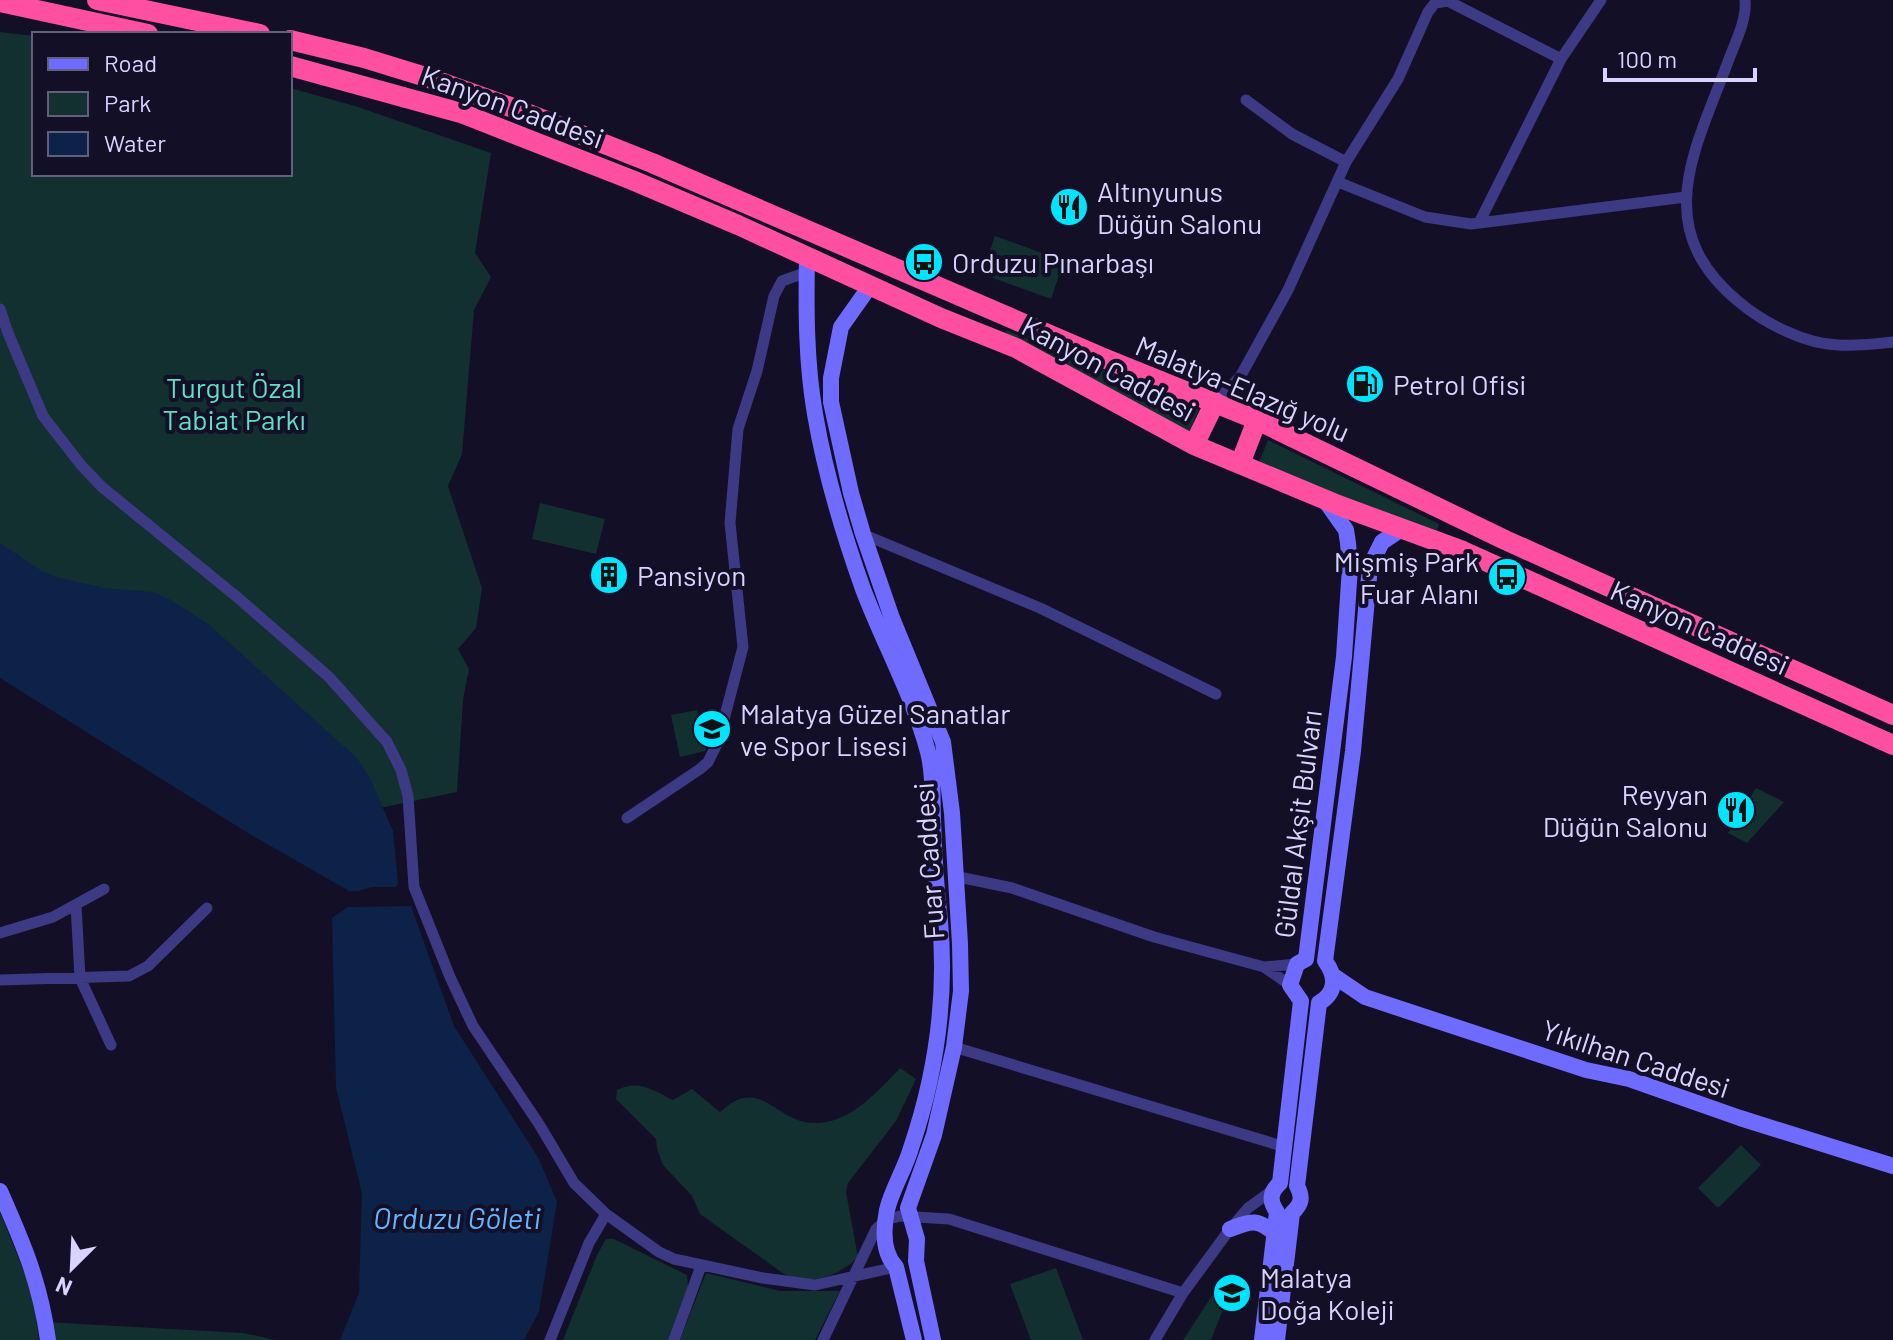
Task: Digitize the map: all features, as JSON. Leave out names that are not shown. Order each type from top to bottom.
[{"type":"highway","points":[[97,0],[250,32]]},
{"type":"highway","points":[[0,2],[138,32]]},
{"type":"highway","name":"Malatya-Elazığ yolu","points":[[292,40],[429,78],[652,163],[1149,377],[1257,420],[1505,540],[1893,715]]},
{"type":"highway","name":"Kanyon Caddesi","points":[[292,67],[406,96],[528,137],[738,225],[807,264],[870,286],[1016,348],[1194,445],[1324,499],[1463,551],[1893,745]]},
{"type":"highway","points":[[1194,445],[1215,402]]},
{"type":"highway","points":[[1240,464],[1257,420]]},
{"type":"street","points":[[1479,223],[1561,59],[1601,0]]},
{"type":"street","points":[[1745,0],[1738,36],[1698,142],[1687,182],[1684,213],[1695,248],[1717,284],[1750,311],[1813,341],[1836,345],[1893,342]]},
{"type":"street","points":[[1215,402],[1240,377],[1288,290],[1346,162],[1398,79],[1435,3],[1448,1],[1561,59]]},
{"type":"street","points":[[0,10],[83,21]]},
{"type":"street","points":[[1246,100],[1292,134],[1346,162]]},
{"type":"street","points":[[1338,182],[1425,217],[1463,223],[1686,197]]},
{"type":"street","points":[[807,264],[814,411],[862,588],[923,735],[933,789],[935,875],[943,967],[940,1025],[920,1120],[887,1207],[884,1238],[886,1251],[896,1267],[914,1340]]},
{"type":"street","points":[[627,818],[700,769],[708,762],[718,742],[744,638],[730,523],[738,429],[757,371],[778,287],[807,264]]},
{"type":"street","name":"Fuar Caddesi","points":[[870,286],[850,312],[838,335],[831,378],[831,402],[863,534],[892,618],[940,731],[949,779],[961,991],[954,1047],[934,1135],[910,1200],[910,1216],[917,1239],[916,1261],[933,1340]]},
{"type":"street","points":[[0,309],[43,416],[81,465],[102,487],[329,677],[387,742],[401,770],[408,796],[415,891],[468,1017],[574,1183],[606,1214],[659,1252],[701,1266],[815,1285],[896,1267],[907,1269],[916,1261]]},
{"type":"street","points":[[808,326],[824,337],[838,335]]},
{"type":"street","points":[[1240,377],[1241,397],[1257,420]]},
{"type":"street","name":"Güldal Akşit Bulvarı","points":[[1290,985],[1301,962],[1341,684],[1349,579],[1346,530],[1324,499]]},
{"type":"street","name":"Güldal Akşit Bulvarı","points":[[1262,1340],[1275,1234],[1329,969],[1370,566],[1382,542],[1403,528]]},
{"type":"street","points":[[844,529],[863,534],[1040,608],[1216,694]]},
{"type":"street","points":[[954,876],[1012,888],[1154,937],[1264,967],[1290,985],[1301,1001]]},
{"type":"street","points":[[0,933],[53,917],[104,889]]},
{"type":"street","points":[[76,905],[80,978],[111,1045]]},
{"type":"street","points":[[0,980],[129,976],[140,971],[207,908]]},
{"type":"street","points":[[1264,967],[1301,962],[1329,969]]},
{"type":"street","name":"Yıkılhan Caddesi","points":[[1329,969],[1365,997],[1893,1166]]},
{"type":"street","name":"Yıkılhan Caddesi","points":[[1301,1001],[1365,997]]},
{"type":"street","name":"Güldal Akşit Bulvarı","points":[[1277,1340],[1285,1147],[1301,1001]]},
{"type":"street","points":[[954,1047],[1285,1147]]},
{"type":"street","points":[[0,1191],[30,1259],[42,1301],[48,1340]]},
{"type":"street","points":[[1155,1340],[1183,1293],[1248,1208],[1282,1198]]},
{"type":"street","points":[[550,1340],[589,1243],[606,1214]]},
{"type":"street","points":[[823,1340],[876,1229],[886,1220],[910,1216],[937,1217],[1044,1247],[1183,1293]]},
{"type":"street","points":[[917,1239],[926,1222],[937,1217]]},
{"type":"street","points":[[1234,1224],[1264,1224],[1275,1234]]},
{"type":"street","points":[[674,1340],[701,1266]]},
{"type":"green space","name":"Turgut Özal Tabiat Parkı","points":[[0,32],[32,36],[32,176],[292,176],[292,89],[355,106],[491,153],[475,253],[491,277],[474,310],[462,454],[448,486],[482,588],[476,628],[458,649],[469,669],[463,700],[457,792],[370,810],[0,559]]},
{"type":"green space","points":[[995,236],[1064,261],[1051,299],[982,274]]},
{"type":"green space","points":[[1006,330],[1199,409],[1188,435],[1004,336]]},
{"type":"green space","points":[[1268,440],[1439,524],[1436,533],[1258,465]]},
{"type":"green space","points":[[540,503],[605,519],[596,554],[532,539]]},
{"type":"green space","points":[[697,710],[706,751],[680,757],[671,715]]},
{"type":"green space","points":[[1756,788],[1784,802],[1747,843],[1728,833]]},
{"type":"green space","points":[[900,1068],[916,1079],[896,1121],[848,1183],[846,1192],[858,1257],[842,1270],[823,1278],[803,1280],[784,1274],[700,1214],[692,1196],[663,1165],[656,1139],[616,1099],[617,1090],[632,1086],[645,1087],[673,1100],[692,1089],[720,1112],[734,1102],[746,1098],[757,1099],[800,1121],[827,1122],[862,1104]]},
{"type":"green space","points":[[1741,1145],[1761,1165],[1718,1208],[1698,1188]]},
{"type":"green space","points":[[0,1212],[33,1294],[39,1340],[0,1340]]},
{"type":"green space","points":[[606,1239],[614,1239],[687,1275],[689,1296],[670,1340],[563,1340]]},
{"type":"green space","points":[[1056,1268],[1083,1340],[1031,1340],[1010,1284]]},
{"type":"green space","points":[[706,1273],[780,1291],[840,1291],[815,1340],[680,1340]]},
{"type":"green space","points":[[1217,1288],[1229,1294],[1211,1340],[1183,1340]]},
{"type":"green space","points":[[45,1322],[243,1333],[276,1340],[48,1340]]},
{"type":"water","points":[[0,543],[56,577],[104,588],[152,592],[207,623],[357,758],[370,778],[393,831],[396,887],[349,891],[248,833],[0,678]]},
{"type":"water","name":"Orduzu Göleti","points":[[411,906],[454,1026],[539,1159],[557,1202],[539,1312],[524,1340],[340,1340],[359,1293],[362,1193],[336,1088],[332,918],[348,907]]},
{"type":"place","name":"Altınyunus Düğün Salonu","points":[[1069,207]]},
{"type":"place","name":"Orduzu Pınarbaşı","points":[[924,262]]},
{"type":"place","name":"Petrol Ofisi","points":[[1365,384]]},
{"type":"place","name":"Pansiyon","points":[[609,575]]},
{"type":"place","name":"Mişmiş Park Fuar Alanı","points":[[1507,577]]},
{"type":"place","name":"Malatya Güzel Sanatlar ve Spor Lisesi","points":[[712,729]]},
{"type":"place","name":"Reyyan Düğün Salonu","points":[[1736,810]]},
{"type":"place","name":"Malatya Doğa Koleji","points":[[1232,1293]]}]
